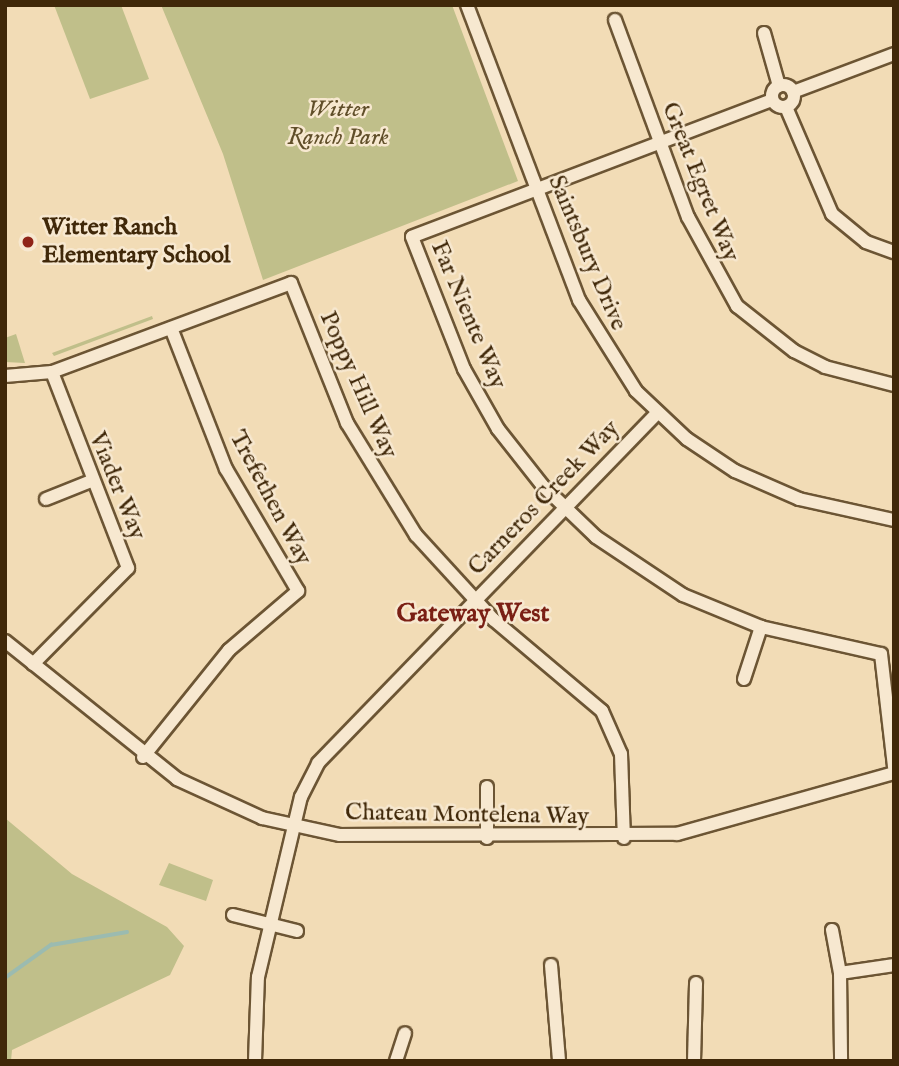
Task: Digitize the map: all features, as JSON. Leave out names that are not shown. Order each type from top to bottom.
[{"type":"street","name":"Saintsbury Drive","points":[[467,5],[536,190],[596,334],[657,413],[713,458],[769,488],[894,520]]},
{"type":"street","name":"Great Egret Way","points":[[615,20],[703,253],[737,306],[794,351],[825,367],[894,385]]},
{"type":"street","points":[[764,33],[779,86],[772,100],[786,107],[832,214],[866,242],[894,252]]},
{"type":"street","points":[[779,86],[793,92],[894,54]]},
{"type":"street","points":[[786,107],[793,92]]},
{"type":"street","name":"Far Niente Way","points":[[772,100],[412,237],[480,400],[519,457],[565,508],[653,578],[761,627],[881,654],[894,767]]},
{"type":"street","name":"Poppy Hill Way","points":[[5,376],[52,372],[291,283],[367,462],[416,535],[474,600],[602,710],[621,754],[624,838]]},
{"type":"street","name":"Trefethen Way","points":[[143,757],[229,650],[298,591],[226,469],[171,328]]},
{"type":"street","name":"Viader Way","points":[[33,664],[128,568],[91,481],[52,372]]},
{"type":"street","name":"Carneros Creek Way","points":[[255,1061],[254,1002],[294,827],[309,778],[323,756],[657,413]]},
{"type":"street","points":[[46,499],[91,481]]},
{"type":"street","points":[[744,679],[761,627]]},
{"type":"street","name":"Chateau Montelena Way","points":[[5,641],[143,757],[220,801],[294,827],[377,838],[624,838],[724,825],[894,773]]},
{"type":"street","points":[[487,787],[487,838]]},
{"type":"street","points":[[233,915],[297,931]]},
{"type":"street","points":[[832,930],[840,973],[841,1061]]},
{"type":"street","points":[[551,965],[559,1061]]},
{"type":"street","points":[[840,973],[894,965]]},
{"type":"street","points":[[694,1061],[696,983]]},
{"type":"street","points":[[396,1061],[405,1033]]},
{"type":"green space","points":[[54,5],[121,5],[149,79],[90,99]]},
{"type":"green space","name":"Witter Ranch Park","points":[[161,5],[452,5],[518,181],[263,280],[223,154]]},
{"type":"green space","points":[[152,316],[153,319],[54,356],[52,353]]},
{"type":"green space","points":[[16,334],[25,363],[5,362],[5,338]]},
{"type":"green space","points":[[5,818],[72,874],[167,927],[184,946],[170,975],[12,1050],[11,1061],[5,1061]]},
{"type":"green space","points":[[169,863],[213,880],[206,901],[159,885]]},
{"type":"waterway","points":[[5,978],[51,945],[127,932]]},
{"type":"place","name":"Witter Ranch Elementary School","points":[[28,242]]},
{"type":"district","name":"Gateway West","points":[[473,614]]}]
